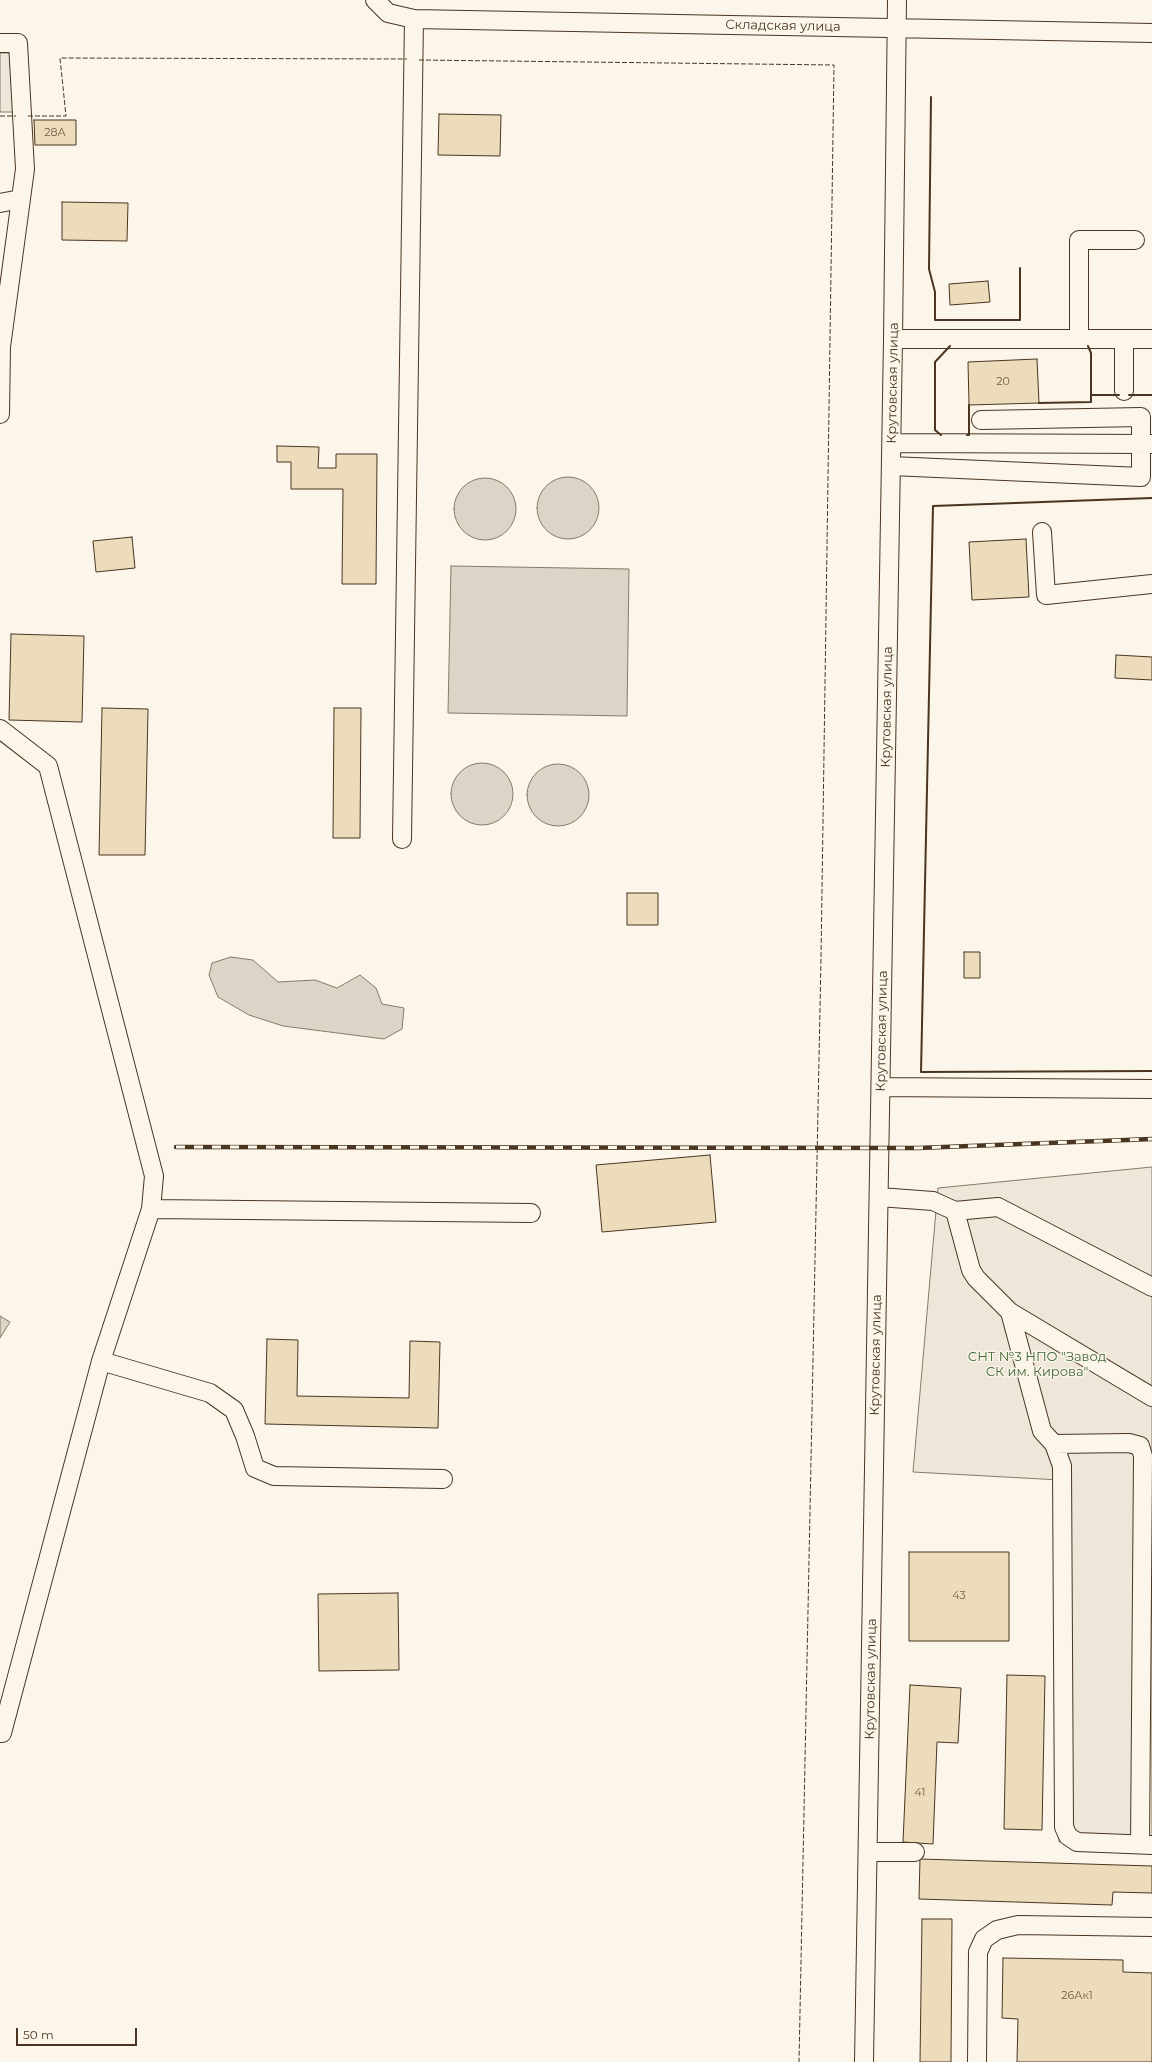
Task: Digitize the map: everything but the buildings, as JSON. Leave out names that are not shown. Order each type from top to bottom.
[{"type":"street","name":"Складская улица","points":[[375,0],[388,13],[414,18],[1152,33]]},
{"type":"street","name":"Крутовская улица","points":[[864,2062],[892,443],[897,0]]},
{"type":"street","points":[[402,839],[414,18]]},
{"type":"street","points":[[0,414],[1,347],[25,169],[9,43]]},
{"type":"street","points":[[0,203],[21,199]]},
{"type":"street","points":[[1078,339],[1079,240],[1135,240]]},
{"type":"street","points":[[893,339],[1152,339]]},
{"type":"street","points":[[1124,339],[1124,391]]},
{"type":"street","points":[[891,466],[1141,477],[1147,444],[1141,417],[981,420]]},
{"type":"street","points":[[892,443],[1147,444]]},
{"type":"street","points":[[1042,532],[1046,595],[1152,584]]},
{"type":"street","points":[[0,729],[48,766],[154,1176],[151,1209],[101,1361],[2,1733],[0,1733]]},
{"type":"street","points":[[881,1087],[1152,1090]]},
{"type":"street","points":[[879,1197],[933,1201],[955,1211],[998,1207],[1152,1287]]},
{"type":"street","points":[[151,1209],[531,1213]]},
{"type":"street","points":[[955,1211],[971,1270],[976,1278],[1010,1312],[1152,1397]]},
{"type":"street","points":[[1010,1312],[1042,1431],[1054,1444],[1062,1466],[1064,1827],[1068,1836],[1077,1842],[1146,1844],[1143,1456],[1140,1446],[1129,1443],[1054,1444]]},
{"type":"street","points":[[101,1361],[210,1393],[234,1410],[245,1436],[255,1468],[274,1476],[443,1479]]},
{"type":"street","points":[[868,1852],[915,1852]]},
{"type":"street","points":[[977,2062],[978,1952],[984,1939],[997,1930],[1018,1925],[1152,1927]]},
{"type":"green space","name":"СНТ №3 НПО \"Завод СК им. Кирова\"","points":[[1152,1167],[1152,1844],[1059,1842],[1060,1480],[913,1472],[938,1188]]},
{"type":"shaded area","points":[[0,53],[15,53],[16,112],[0,112]]},
{"type":"shaded area","points":[[562,477],[574,477],[590,486],[597,496],[599,508],[597,520],[590,530],[574,539],[562,539],[551,534],[542,525],[537,514],[537,502],[542,491],[551,482]]},
{"type":"shaded area","points":[[479,478],[491,478],[507,487],[514,497],[516,509],[514,521],[507,531],[491,540],[479,540],[468,535],[459,526],[454,515],[454,503],[459,492],[468,483]]},
{"type":"shaded area","points":[[451,566],[629,569],[627,716],[448,713]]},
{"type":"shaded area","points":[[476,763],[488,763],[504,772],[511,782],[513,794],[511,806],[504,816],[488,825],[476,825],[465,820],[456,811],[451,800],[451,788],[456,777],[465,768]]},
{"type":"shaded area","points":[[552,764],[564,764],[580,773],[587,783],[589,795],[587,807],[580,817],[564,826],[552,826],[541,821],[532,812],[527,801],[527,789],[532,778],[541,769]]},
{"type":"shaded area","points":[[231,957],[253,960],[278,982],[315,980],[337,988],[360,975],[376,988],[382,1004],[404,1008],[402,1029],[384,1039],[283,1026],[249,1015],[218,997],[209,975],[212,963]]},
{"type":"shaded area","points":[[0,1316],[10,1322],[0,1338]]},
{"type":"railway","points":[[176,1147],[918,1148],[1152,1139]]},
{"type":"fence","points":[[28,116],[66,116],[60,58],[407,59]]},
{"type":"fence","points":[[419,60],[834,65],[821,959],[799,2062]]},
{"type":"fence","points":[[0,116],[16,116]]},
{"type":"wall","points":[[931,97],[929,269],[935,292],[935,320],[1020,320],[1020,268]]},
{"type":"wall","points":[[941,435],[935,430],[935,362],[950,346]]},
{"type":"wall","points":[[1039,403],[1091,402],[1091,353],[1088,346]]},
{"type":"wall","points":[[1091,395],[1119,395]]},
{"type":"wall","points":[[1129,395],[1152,395]]},
{"type":"wall","points":[[967,435],[969,435],[969,405]]},
{"type":"wall","points":[[1152,498],[933,506],[921,1072],[1152,1071]]}]
